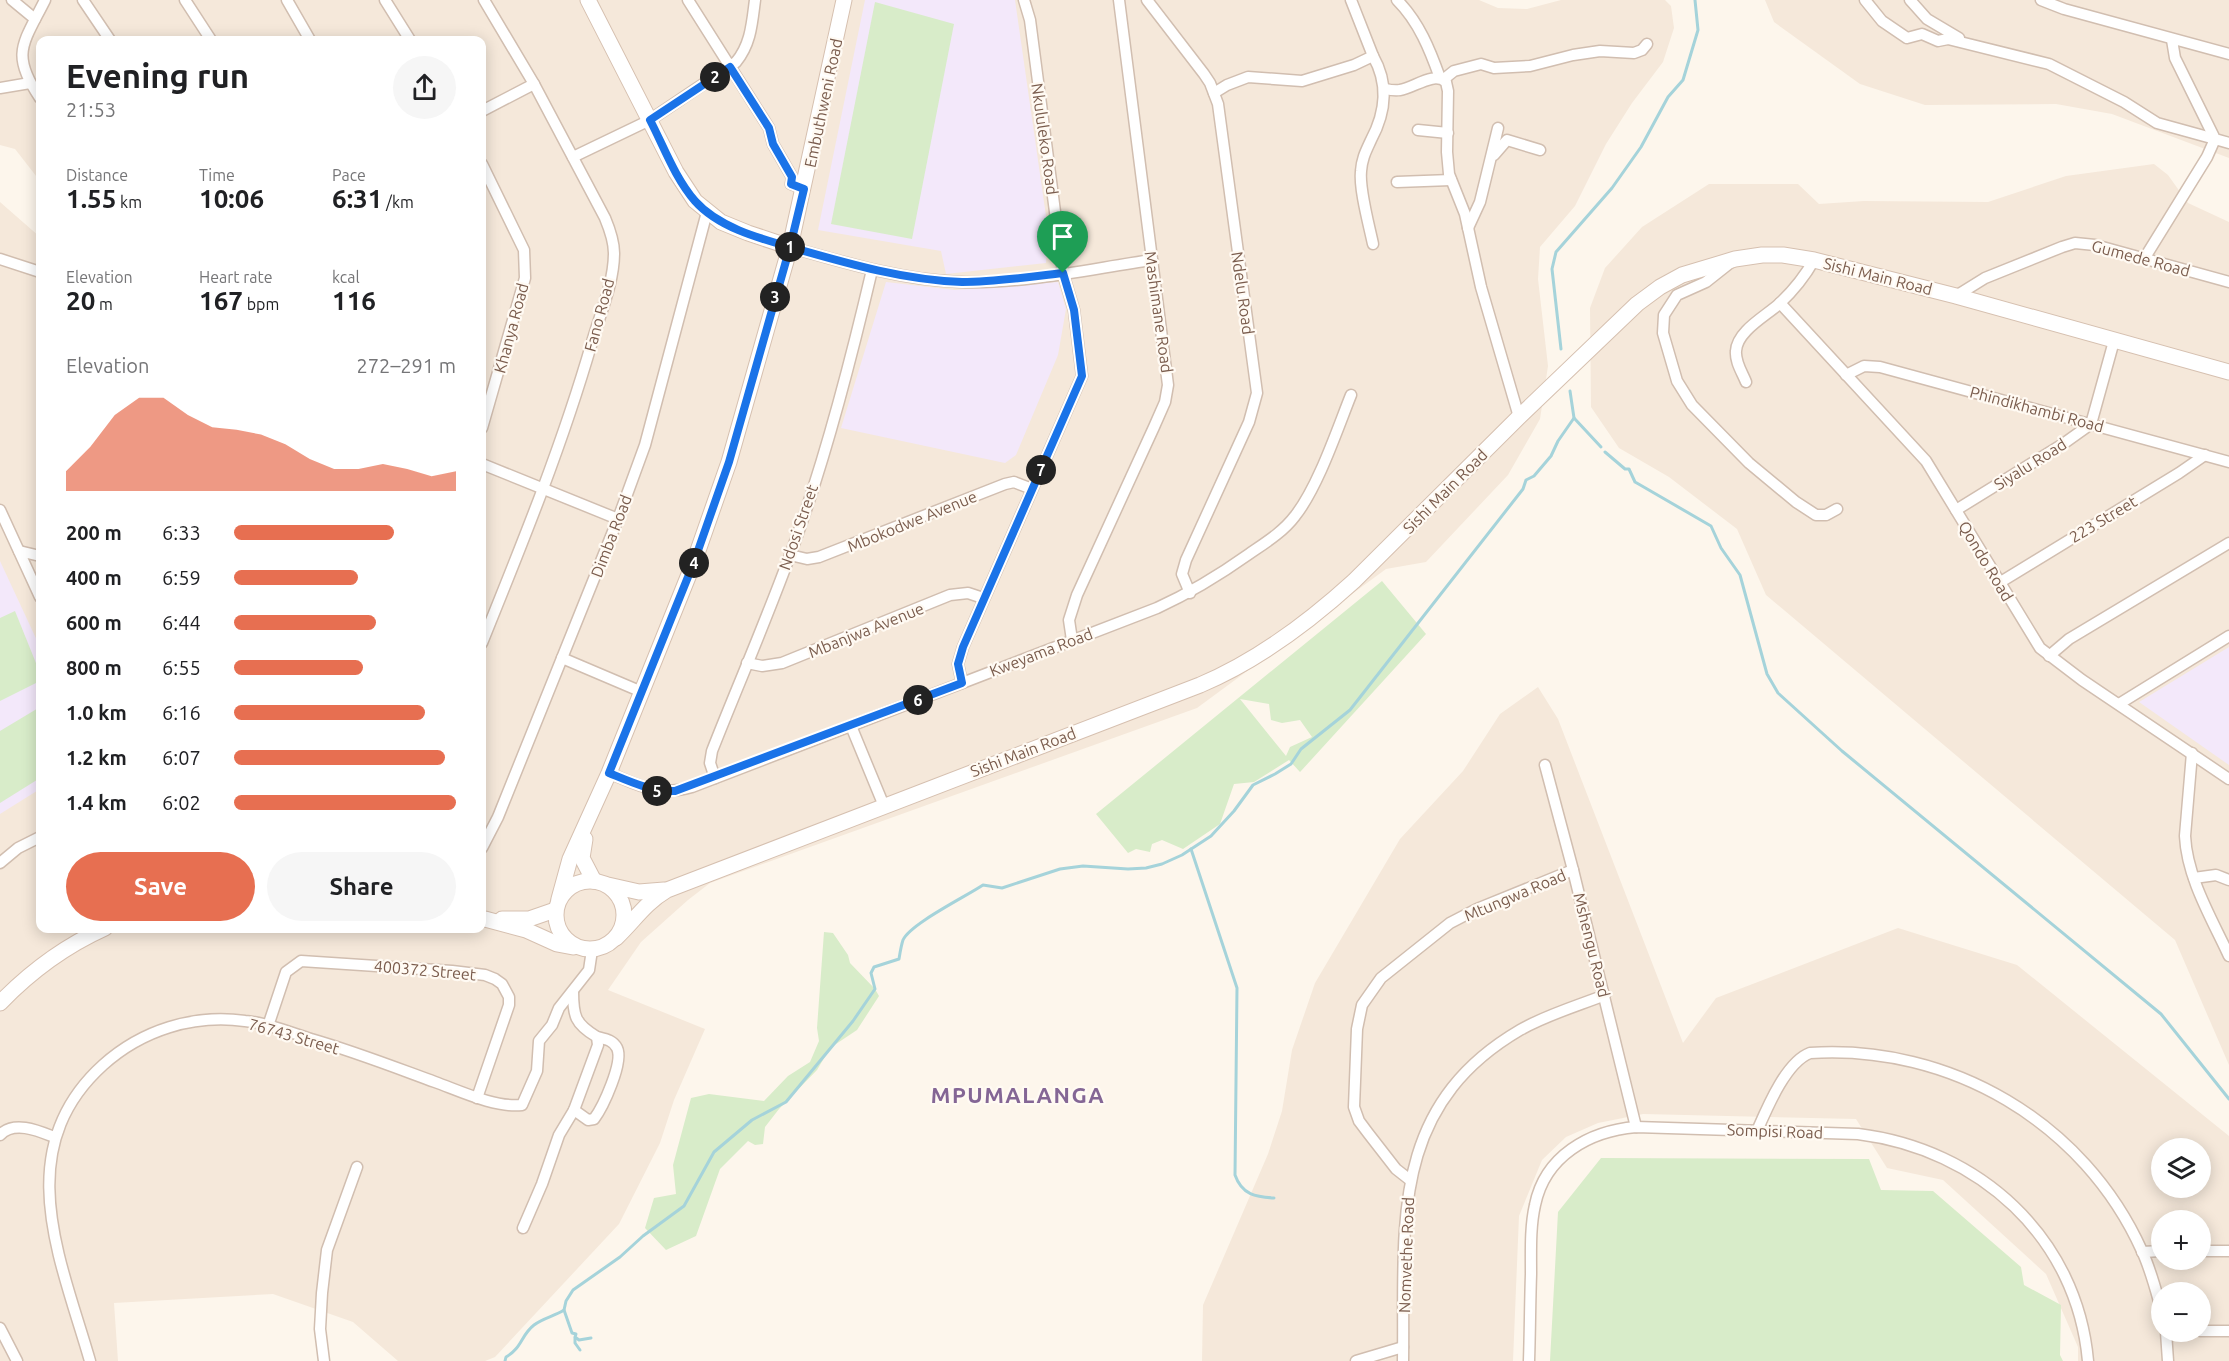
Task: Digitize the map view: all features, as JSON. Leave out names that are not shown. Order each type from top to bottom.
[{"type":"street","points":[[12,0],[36,19]]},
{"type":"street","points":[[36,92],[23,68],[22,52],[45,0]]},
{"type":"street","points":[[83,0],[107,36]]},
{"type":"street","points":[[185,0],[208,36]]},
{"type":"street","points":[[287,0],[308,36]]},
{"type":"street","points":[[385,0],[408,36]]},
{"type":"street","name":"Fano Road","points":[[484,0],[534,84],[605,218],[611,233],[614,256],[572,410],[544,489],[486,634]]},
{"type":"street","points":[[588,0],[686,188],[707,212],[721,222],[790,247],[872,270],[931,280],[962,282],[1022,278],[1152,260]]},
{"type":"street","points":[[688,0],[769,128],[773,144],[792,177],[791,184],[804,189]]},
{"type":"street","points":[[573,157],[650,120],[730,67],[747,47],[755,0]]},
{"type":"street","name":"Embuthweni Road","points":[[557,905],[570,858],[590,819],[642,692],[694,562],[729,462],[790,247],[844,0]]},
{"type":"street","name":"Nkululeko Road","points":[[962,683],[958,672],[960,655],[1082,376],[1074,310],[1063,273],[1030,20],[1024,0]]},
{"type":"street","name":"Mashimane Road","points":[[1072,640],[1069,620],[1077,595],[1154,428],[1165,402],[1168,385],[1168,369],[1119,0]]},
{"type":"street","name":"Ndelu Road","points":[[1147,0],[1204,74],[1218,104],[1257,393],[1249,422],[1186,560],[1182,574],[1190,593]]},
{"type":"street","points":[[1351,0],[1373,56],[1381,70],[1385,89],[1381,117],[1364,153],[1360,174],[1373,244]]},
{"type":"street","points":[[1397,0],[1420,30],[1430,48],[1448,92],[1447,152],[1451,180],[1468,228],[1481,287],[1519,417]]},
{"type":"street","points":[[1865,0],[1882,21],[1907,38],[1923,34],[1938,41],[1947,39],[2049,64],[2124,102],[2157,123],[2229,142]]},
{"type":"street","points":[[1910,0],[1927,19],[1972,45]]},
{"type":"street","points":[[2041,0],[2064,9],[2229,54]]},
{"type":"street","points":[[2172,40],[2175,58],[2215,139]]},
{"type":"street","points":[[1385,89],[1398,91],[1414,87],[1432,78],[1442,79],[1454,71],[1481,64],[1494,68],[1530,66],[1600,51],[1634,53],[1642,50],[1647,44]]},
{"type":"street","points":[[1214,93],[1248,77],[1302,81],[1354,65],[1373,56]]},
{"type":"street","points":[[0,88],[30,83]]},
{"type":"street","points":[[486,109],[534,84]]},
{"type":"street","points":[[1468,228],[1480,202],[1498,128]]},
{"type":"street","points":[[1418,130],[1448,133]]},
{"type":"street","points":[[2144,259],[2215,139]]},
{"type":"street","points":[[1491,157],[1507,140],[1540,150]]},
{"type":"street","name":"Khanya Road","points":[[486,172],[520,239],[526,260],[522,288],[486,414]]},
{"type":"street","points":[[1397,182],[1451,180]]},
{"type":"street","name":"Dimba Road","points":[[486,840],[498,817],[645,446],[707,212]]},
{"type":"street","name":"Gumede Road","points":[[1956,296],[1985,278],[2075,243],[2095,245],[2229,282]]},
{"type":"street","name":"Sishi Main Road","points":[[616,938],[648,902],[667,890],[1200,685],[1246,663],[1340,594],[1613,325],[1645,298],[1682,275],[1735,259],[1773,255],[1814,260],[1956,296],[2229,372]]},
{"type":"street","points":[[0,259],[36,271]]},
{"type":"street","points":[[1735,259],[1707,282],[1677,296],[1664,315],[1663,333],[1677,381],[1692,405],[1749,463],[1797,502],[1816,515],[1826,515],[1836,509]]},
{"type":"street","points":[[1746,382],[1735,353],[1737,345],[1750,328],[1780,303],[1804,277],[1814,260]]},
{"type":"street","name":"Ndosi Street","points":[[715,778],[710,764],[712,751],[790,555],[828,436],[872,270]]},
{"type":"street","name":"Qondo Road","points":[[1780,303],[1926,461],[2034,641],[2049,656],[2229,779]]},
{"type":"street","points":[[2091,424],[2114,341]]},
{"type":"street","name":"Phindikhambi Road","points":[[1846,375],[1864,366],[1880,367],[2229,462]]},
{"type":"street","name":"Kweyama Road","points":[[609,773],[662,792],[675,791],[851,726],[1157,608],[1190,593],[1210,582],[1269,541],[1295,516],[1319,471],[1351,395]]},
{"type":"street","name":"Siyalu Road","points":[[1956,510],[2091,424]]},
{"type":"street","name":"223 Street","points":[[1999,583],[2205,455]]},
{"type":"street","points":[[486,466],[618,519]]},
{"type":"street","name":"Mbokodwe Avenue","points":[[790,555],[807,559],[819,557],[1005,484],[1014,482],[1032,489]]},
{"type":"street","points":[[0,510],[36,588]]},
{"type":"street","points":[[2049,656],[2069,639],[2229,543]]},
{"type":"street","points":[[19,551],[36,555]]},
{"type":"street","name":"Mbanjwa Avenue","points":[[747,663],[762,666],[782,663],[951,595],[968,592],[983,598]]},
{"type":"street","points":[[2120,705],[2229,636]]},
{"type":"street","points":[[562,658],[642,692]]},
{"type":"street","points":[[851,726],[884,806]]},
{"type":"street","points":[[2192,753],[2185,836],[2187,855],[2194,878],[2229,956]]},
{"type":"street","name":"Mshengu Road","points":[[1545,765],[1605,995],[1636,1127]]},
{"type":"street","name":"Embuthweni Road","points":[[590,819],[582,858],[600,883]]},
{"type":"street","points":[[0,863],[18,848],[36,839]]},
{"type":"street","name":"Mtungwa Road","points":[[1410,1180],[1391,1163],[1356,1113],[1354,1081],[1357,1029],[1362,1005],[1381,978],[1450,923],[1477,909],[1573,870]]},
{"type":"street","points":[[2194,878],[2216,875],[2229,880]]},
{"type":"street","points":[[486,919],[529,919],[557,905],[573,885],[600,883],[616,892],[625,915],[616,938],[605,946],[585,949],[563,946],[526,930],[486,920]]},
{"type":"street","name":"Sishi Main Road","points":[[600,883],[639,892],[667,890]]},
{"type":"street","points":[[557,905],[555,922],[560,933],[567,942],[585,949]]},
{"type":"street","points":[[0,1003],[18,984],[45,962],[95,933]]},
{"type":"street","name":"76743 Street","points":[[90,1361],[56,1242],[49,1210],[49,1181],[54,1137],[72,1101],[92,1075],[118,1052],[154,1032],[190,1021],[221,1019],[247,1021],[329,1044],[477,1098],[512,1106],[522,1105],[537,1071],[539,1041],[552,1025],[559,1008],[589,970],[585,949]]},
{"type":"street","name":"400372 Street","points":[[268,1026],[286,972],[301,961],[452,970],[495,979],[506,990],[509,1005],[477,1098]]},
{"type":"street","points":[[573,991],[573,1004],[579,1024],[597,1037],[611,1041],[619,1051],[616,1068],[602,1108],[594,1119],[588,1120],[574,1110]]},
{"type":"street","name":"Nomvethe Road","points":[[1403,1361],[1406,1200],[1421,1144],[1435,1113],[1445,1096],[1484,1054],[1522,1029],[1605,995]]},
{"type":"street","points":[[523,1228],[542,1184],[559,1135],[574,1110],[595,1054],[597,1037]]},
{"type":"street","points":[[1757,1131],[1770,1104],[1799,1057],[1810,1053],[1854,1053],[1892,1057],[1934,1066],[2005,1099],[2027,1112],[2057,1137],[2098,1180],[2118,1208],[2142,1252],[2154,1282]]},
{"type":"street","name":"Sompisi Road","points":[[1529,1361],[1532,1227],[1540,1188],[1558,1160],[1571,1148],[1602,1132],[1636,1127],[1858,1134],[1879,1137],[1938,1154],[1983,1180],[2038,1232],[2067,1279],[2082,1321],[2088,1361]]},
{"type":"street","points":[[0,1135],[3,1131],[15,1128],[29,1128],[54,1137]]},
{"type":"street","points":[[324,1361],[320,1329],[321,1293],[327,1250],[357,1167]]},
{"type":"street","points":[[2211,1251],[2229,1251]]},
{"type":"street","points":[[2142,1252],[2151,1252]]},
{"type":"street","points":[[0,1328],[17,1361]]},
{"type":"street","points":[[2211,1331],[2229,1331]]},
{"type":"street","points":[[2167,1342],[2168,1361]]},
{"type":"street","points":[[1356,1361],[1403,1347]]},
{"type":"shaded area","points":[[0,0],[1479,0],[1498,8],[1527,9],[1561,0],[1665,0],[1671,6],[1674,28],[1663,62],[1632,103],[1606,144],[1575,206],[1540,247],[1538,279],[1548,366],[1540,419],[1508,475],[1426,562],[1386,569],[1197,708],[710,883],[688,900],[641,942],[608,990],[705,1029],[674,1100],[660,1143],[619,1224],[495,1357],[485,1361],[398,1361],[353,1322],[273,1294],[114,1303],[118,1361],[0,1361],[0,202],[36,234],[36,933],[486,933],[486,36],[36,36],[36,176],[15,149],[0,145]]},
{"type":"shaded area","points":[[865,0],[1015,0],[1048,230],[1046,263],[946,274],[941,251],[818,230]]},
{"type":"shaded area","points":[[1765,0],[2229,0],[2229,158],[2112,114],[2056,104],[1925,105],[1860,84],[1774,22]]},
{"type":"shaded area","points":[[2154,164],[2168,175],[2188,203],[2229,222],[2229,1065],[2175,940],[1766,595],[1737,529],[1669,477],[1619,448],[1591,407],[1590,308],[1605,268],[1642,227],[1709,184],[1798,184],[1819,204],[1864,201],[1988,202],[2066,176]]},
{"type":"shaded area","points":[[886,282],[955,290],[1058,282],[1066,309],[1058,355],[1016,455],[1005,463],[841,428]]},
{"type":"shaded area","points":[[0,561],[36,638],[36,792],[0,814]]},
{"type":"shaded area","points":[[2229,647],[2229,765],[2139,702]]},
{"type":"shaded area","points":[[1538,687],[1558,719],[1683,1043],[1716,998],[1898,928],[2017,965],[2229,1136],[2229,1361],[2078,1361],[2078,1347],[2046,1274],[1943,1180],[1887,1168],[1856,1119],[1643,1114],[1598,1123],[1566,1137],[1542,1160],[1519,1216],[1513,1361],[1202,1361],[1203,1305],[1268,1154],[1282,1111],[1292,1050],[1315,983],[1400,839],[1463,771],[1500,714]]},
{"type":"green space","points":[[875,2],[954,24],[912,239],[831,224]]},
{"type":"green space","points":[[1382,581],[1426,634],[1300,772],[1289,760],[1254,782],[1234,784],[1220,824],[1183,849],[1162,840],[1152,844],[1150,852],[1136,849],[1128,853],[1096,814]],"holes":[[[1240,699],[1269,704],[1271,720],[1282,723],[1300,720],[1312,737],[1290,747],[1286,756]]]},
{"type":"green space","points":[[15,611],[36,663],[36,683],[0,701],[0,618]]},
{"type":"green space","points":[[36,709],[36,780],[0,803],[0,731]]},
{"type":"green space","points":[[824,932],[833,933],[848,955],[850,963],[879,996],[857,1030],[830,1048],[817,1070],[779,1109],[765,1127],[763,1144],[755,1145],[748,1141],[720,1169],[696,1236],[666,1250],[645,1228],[654,1198],[676,1194],[673,1165],[691,1098],[709,1094],[764,1101],[788,1076],[810,1062],[819,1041],[817,1028]]},
{"type":"green space","points":[[1601,1158],[1869,1159],[1881,1190],[1933,1191],[2021,1267],[2024,1285],[2061,1305],[2060,1355],[2063,1361],[1550,1361],[1558,1212]]},
{"type":"waterway","points":[[1561,349],[1552,269],[1556,252],[1612,188],[1641,147],[1668,97],[1683,80],[1698,30],[1695,0]]},
{"type":"waterway","points":[[1570,391],[1574,418],[1601,447]]},
{"type":"waterway","points":[[505,1361],[534,1325],[564,1310],[566,1301],[573,1290],[620,1257],[643,1236],[684,1206],[714,1152],[752,1120],[786,1102],[853,1021],[875,989],[871,973],[874,967],[899,959],[903,940],[916,926],[983,885],[1002,888],[1060,869],[1083,866],[1146,868],[1182,855],[1211,836],[1234,811],[1253,785],[1291,764],[1301,749],[1350,710],[1523,489],[1526,480],[1534,476],[1551,456],[1574,418]]},
{"type":"waterway","points":[[1605,452],[1625,469],[1629,469],[1635,482],[1711,526],[1721,548],[1740,575],[1767,674],[1778,693],[1842,751],[2161,1014],[2229,1099]]},
{"type":"waterway","points":[[1191,849],[1237,988],[1235,1175],[1238,1182],[1250,1194],[1274,1198]]},
{"type":"waterway","points":[[564,1310],[572,1333],[576,1334],[575,1337],[579,1340],[591,1338]]},
{"type":"waterway","points":[[575,1338],[575,1343],[580,1350]]},
{"type":"district","name":"MPUMALANGA","points":[[1018,1095]]},
{"type":"route","points":[[1063,273],[982,281],[931,280],[872,270],[790,247],[779,244],[748,233],[721,222],[695,201],[676,172],[650,120],[730,67],[769,128],[773,144],[792,177],[791,184],[804,189],[790,247],[713,512],[609,773],[662,792],[692,787],[962,683],[958,664],[963,647],[1082,376],[1074,310],[1063,273]]}]
